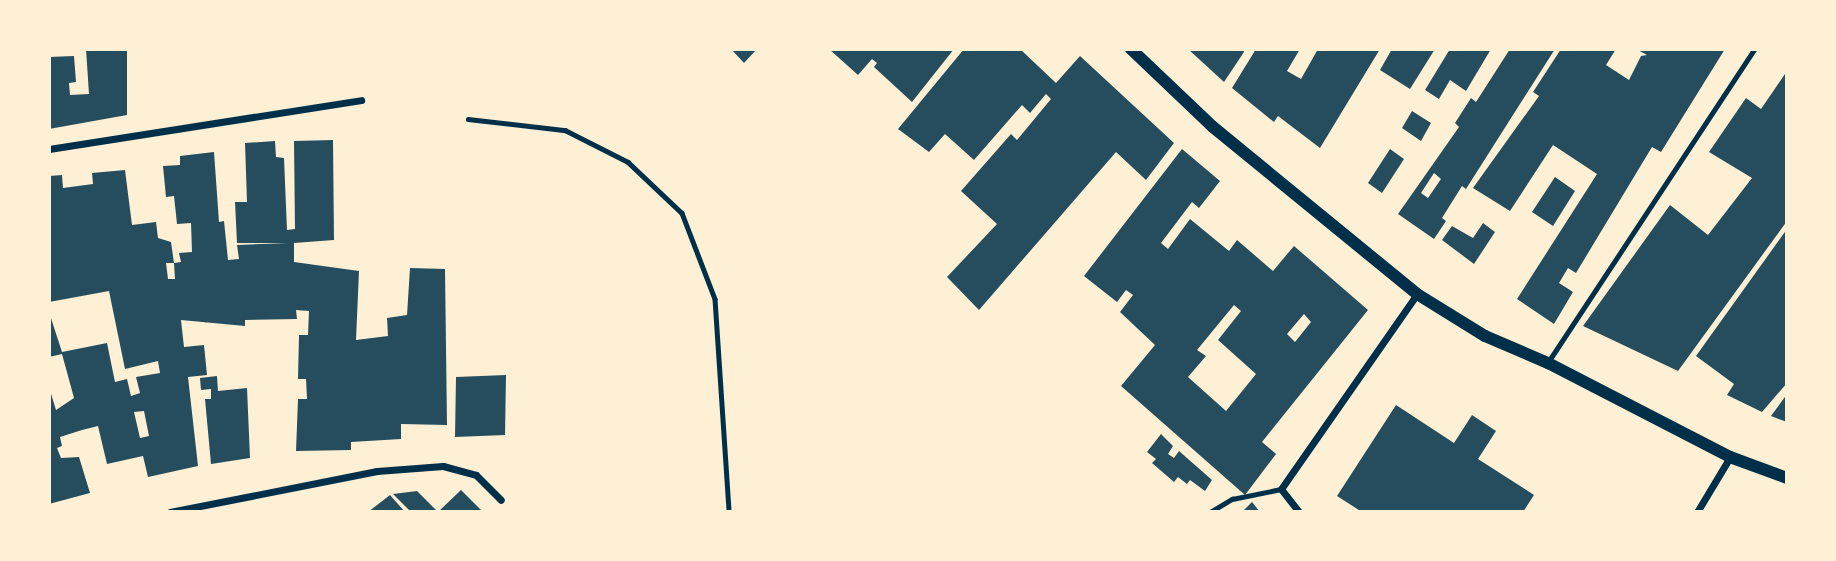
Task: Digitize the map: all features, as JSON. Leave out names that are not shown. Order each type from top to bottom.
[{"type":"street","points":[[1131,49],[1213,127],[1418,294],[1485,336],[1548,363],[1730,457],[1787,478]]},
{"type":"street","points":[[49,149],[361,100]]},
{"type":"street","points":[[1299,512],[1281,489],[1418,294]]},
{"type":"street","points":[[1697,512],[1730,457]]},
{"type":"street","points":[[170,512],[377,471],[443,466],[476,475],[501,500]]},
{"type":"lane","points":[[1548,363],[1754,49]]},
{"type":"lane","points":[[1210,512],[1232,499],[1281,489]]},
{"type":"path","points":[[468,119],[565,130],[628,162],[682,213],[715,299],[729,512]]},
{"type":"building","points":[[86,49],[127,49],[127,115],[49,129],[49,57],[74,56],[76,82],[69,83],[70,95],[89,94]]},
{"type":"building","points":[[731,49],[757,49],[744,63]]},
{"type":"building","points":[[829,49],[954,49],[912,102],[874,67],[877,63],[872,59],[858,75]]},
{"type":"building","points":[[964,49],[1020,49],[1056,83],[1080,56],[1174,143],[1146,180],[1116,152],[979,310],[947,277],[997,224],[961,191],[1011,134],[1017,140],[1051,99],[1046,94],[1030,113],[1022,105],[974,160],[945,134],[929,152],[898,129]]},
{"type":"building","points":[[1188,49],[1243,49],[1244,52],[1224,82]]},
{"type":"building","points":[[1256,49],[1300,49],[1287,71],[1301,79],[1318,49],[1380,49],[1320,148],[1278,116],[1274,122],[1232,88]]},
{"type":"building","points":[[1392,49],[1435,49],[1410,89],[1380,70]]},
{"type":"building","points":[[1450,49],[1491,49],[1466,91],[1450,80],[1439,99],[1425,90]]},
{"type":"building","points":[[1510,49],[1555,49],[1466,189],[1462,186],[1442,218],[1446,221],[1434,239],[1398,214],[1459,127],[1455,123],[1471,98],[1476,102]],"holes":[[[1434,173],[1441,179],[1428,198],[1421,193]]]},
{"type":"building","points":[[1561,49],[1616,49],[1606,65],[1629,80],[1641,56],[1647,55],[1636,49],[1725,49],[1661,152],[1652,147],[1576,273],[1568,268],[1559,283],[1573,292],[1554,324],[1517,299],[1597,174],[1553,145],[1510,211],[1473,188],[1539,96],[1533,92]]},
{"type":"building","points":[[1787,71],[1787,221],[1678,371],[1583,326],[1670,205],[1708,235],[1752,178],[1709,152],[1746,98],[1761,109]]},
{"type":"building","points":[[1412,111],[1431,123],[1421,141],[1402,128]]},
{"type":"building","points":[[333,140],[334,240],[294,243],[294,262],[359,271],[356,340],[388,336],[387,318],[407,315],[410,268],[445,269],[447,425],[401,424],[401,439],[351,442],[351,450],[296,451],[298,399],[307,399],[306,379],[298,379],[299,335],[308,335],[309,311],[296,310],[297,319],[245,320],[245,326],[181,320],[184,347],[204,345],[207,375],[188,377],[198,466],[148,477],[143,456],[107,464],[98,426],[82,430],[60,437],[62,446],[57,448],[61,458],[79,457],[90,493],[49,504],[49,387],[56,410],[74,398],[62,354],[49,357],[49,312],[62,352],[107,343],[115,382],[127,379],[131,396],[140,393],[136,377],[160,373],[158,361],[125,369],[109,291],[49,302],[49,176],[62,175],[63,188],[93,184],[92,173],[125,170],[132,225],[156,222],[158,238],[171,242],[174,263],[181,262],[179,253],[192,252],[191,223],[177,224],[174,196],[166,197],[163,166],[180,165],[180,156],[214,152],[219,222],[224,221],[228,260],[239,259],[237,245],[288,243],[237,243],[235,202],[247,202],[245,143],[275,141],[276,157],[284,158],[287,230],[295,229],[294,141]],"holes":[[[166,263],[174,263],[175,279],[168,279]],[[144,411],[149,436],[140,438],[134,412]]]},
{"type":"building","points":[[1182,149],[1220,181],[1199,208],[1192,202],[1161,243],[1168,249],[1190,219],[1229,251],[1237,240],[1273,271],[1294,246],[1368,310],[1262,442],[1276,454],[1245,495],[1121,386],[1155,345],[1120,312],[1133,295],[1126,290],[1117,302],[1084,276]],"holes":[[[1234,305],[1241,311],[1218,340],[1256,374],[1226,411],[1188,377],[1206,356],[1197,350]],[[1304,314],[1311,322],[1295,342],[1287,334]]]},
{"type":"building","points":[[1390,149],[1404,159],[1382,193],[1368,183]]},
{"type":"building","points":[[1555,177],[1575,191],[1553,226],[1532,212]]},
{"type":"building","points":[[1483,223],[1495,232],[1474,264],[1442,240],[1452,226],[1473,238]]},
{"type":"building","points":[[1787,229],[1787,383],[1762,412],[1727,395],[1734,384],[1696,356]]},
{"type":"building","points":[[506,375],[505,435],[455,437],[456,377]]},
{"type":"building","points":[[217,376],[218,391],[247,388],[250,458],[211,464],[205,399],[211,399],[211,389],[201,390],[200,378]]},
{"type":"building","points":[[1787,394],[1787,422],[1771,416]]},
{"type":"building","points":[[1396,405],[1454,443],[1472,415],[1496,431],[1478,459],[1534,495],[1523,512],[1362,512],[1337,496]]},
{"type":"building","points":[[1161,434],[1173,446],[1168,454],[1174,458],[1179,451],[1212,480],[1205,491],[1190,480],[1187,484],[1178,477],[1174,482],[1152,463],[1156,459],[1147,452]]},
{"type":"building","points":[[461,490],[483,512],[438,512]]},
{"type":"building","points":[[417,491],[438,512],[411,512],[393,494]]},
{"type":"building","points":[[390,495],[405,512],[368,512]]},
{"type":"building","points":[[1252,502],[1260,512],[1242,512]]}]
